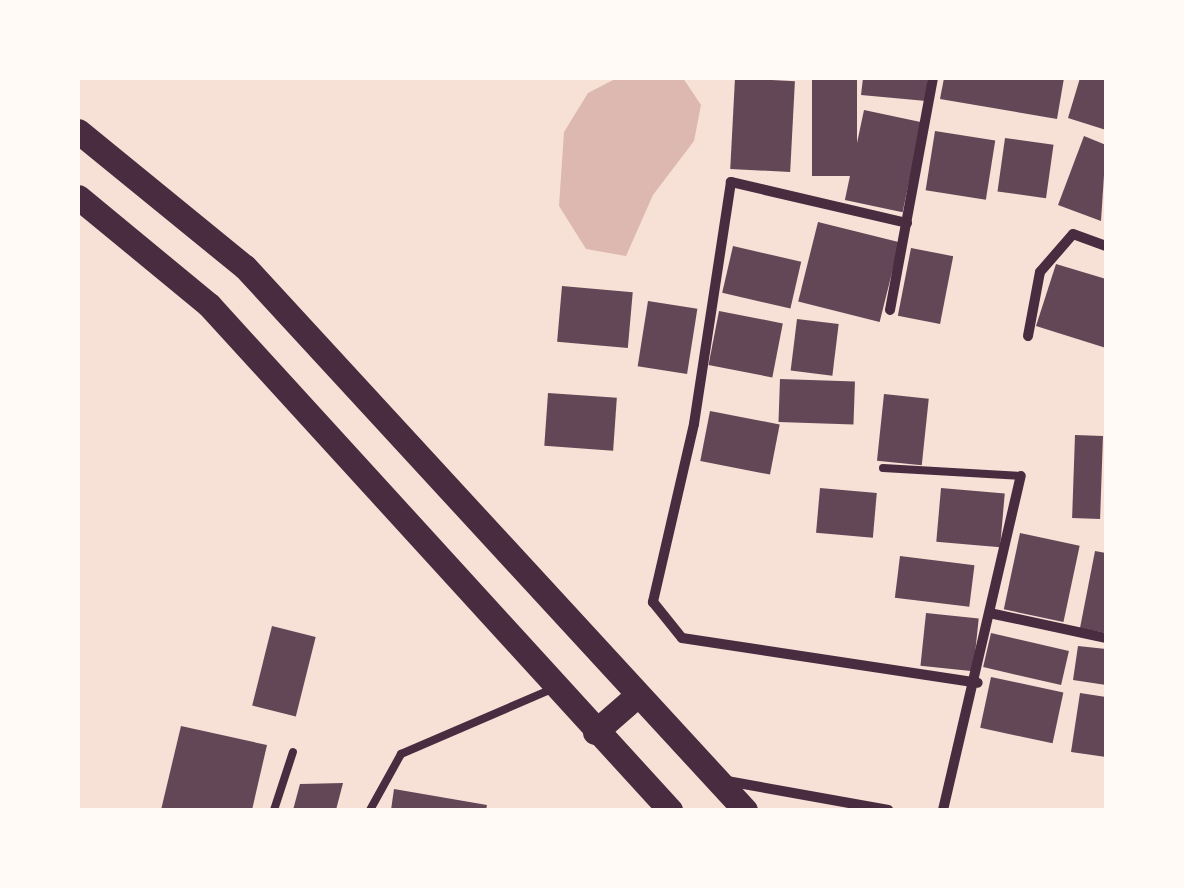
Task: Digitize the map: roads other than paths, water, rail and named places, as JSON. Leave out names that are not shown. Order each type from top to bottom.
[{"type":"main road","points":[[78,131],[245,267],[634,698],[744,810]]},
{"type":"main road","points":[[78,198],[209,305],[552,689],[670,810]]},
{"type":"main road","points":[[594,732],[634,698]]},
{"type":"street","points":[[890,310],[933,78]]},
{"type":"street","points":[[908,223],[731,182],[694,424],[653,602],[682,638],[978,683]]},
{"type":"street","points":[[1028,336],[1040,272],[1073,234],[1106,246]]},
{"type":"street","points":[[943,810],[978,683],[1021,476]]},
{"type":"street","points":[[994,614],[1106,638]]},
{"type":"street","points":[[712,778],[888,810]]},
{"type":"lane","points":[[883,468],[1021,476]]},
{"type":"lane","points":[[370,810],[401,754],[552,689]]},
{"type":"lane","points":[[274,810],[293,752]]}]
